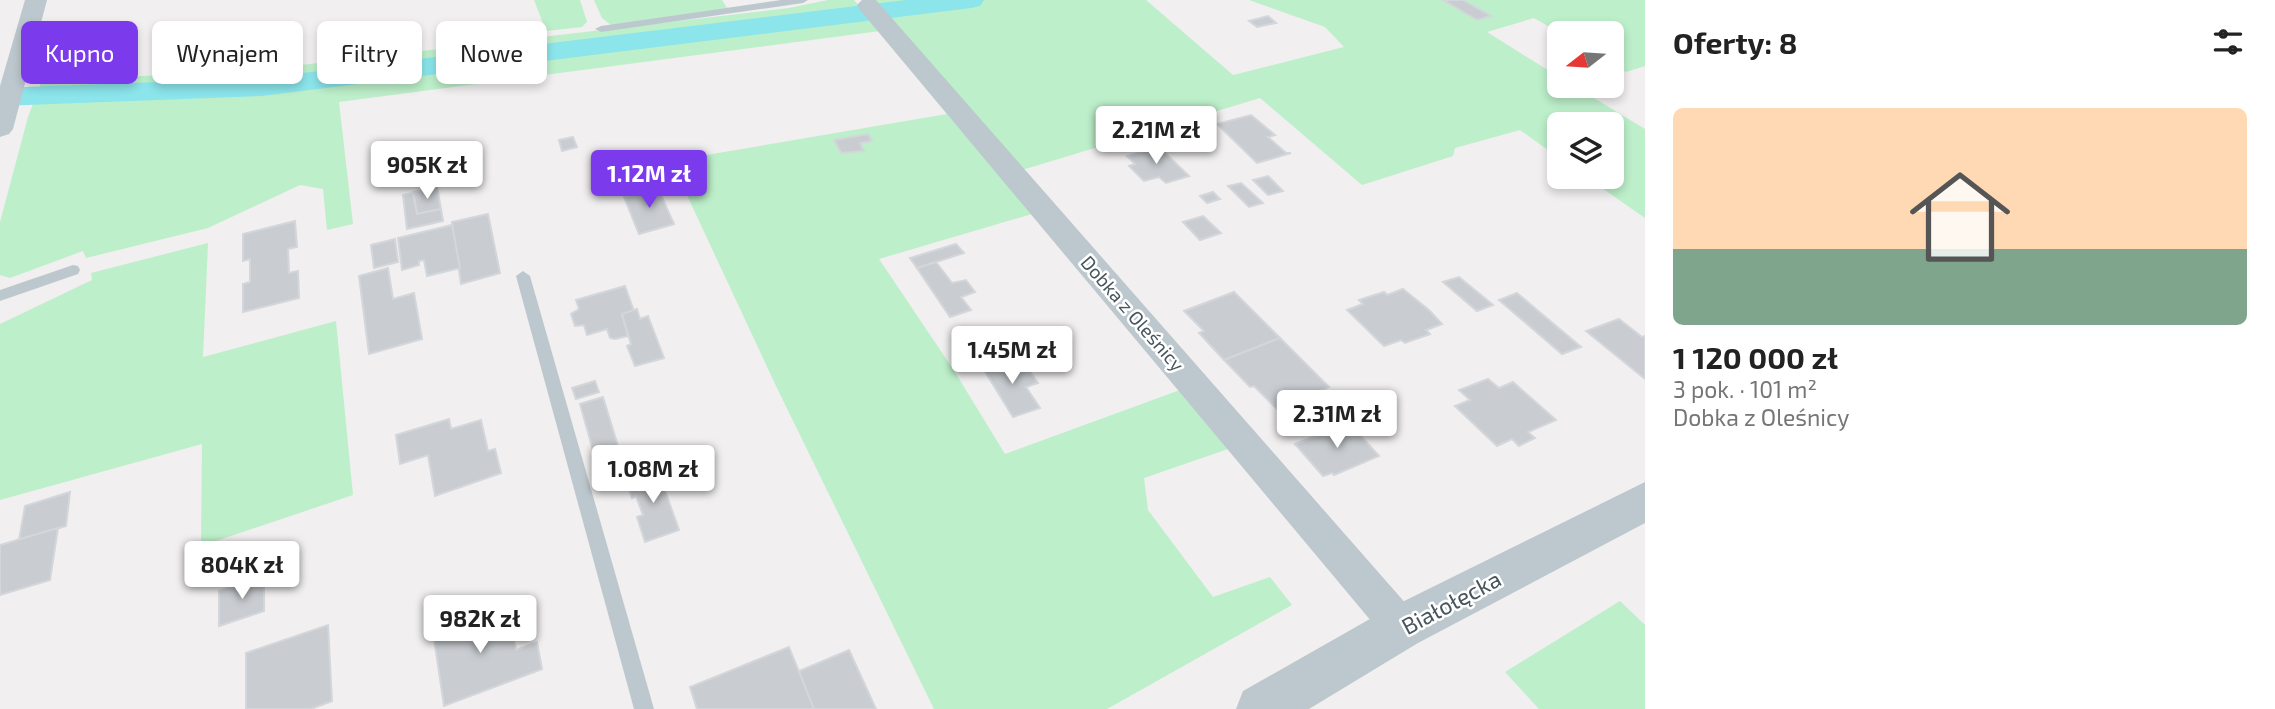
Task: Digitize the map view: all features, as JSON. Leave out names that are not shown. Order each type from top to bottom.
[{"type":"street","points":[[2,124],[36,0]]},
{"type":"street","name":"Dobka z Oleśnicy","points":[[872,9],[1401,627]]},
{"type":"street","name":"Białołęcka","points":[[1261,709],[1401,627],[1645,501]]},
{"type":"lane","points":[[601,29],[803,0]]},
{"type":"lane","points":[[0,296],[73,270]]},
{"type":"lane","points":[[523,276],[644,709]]},
{"type":"green space","points":[[534,0],[580,0],[587,22],[582,27],[547,31],[547,21],[542,21]]},
{"type":"green space","points":[[594,0],[722,0],[727,8],[611,25],[602,18]]},
{"type":"green space","points":[[828,0],[854,0],[880,31],[547,75],[547,36],[789,8]]},
{"type":"green space","points":[[870,0],[1146,0],[1233,75],[1344,47],[1325,27],[1249,0],[1645,0],[1645,66],[1626,72],[1624,21],[1547,21],[1547,26],[1534,18],[1487,32],[1547,70],[1547,98],[1594,98],[1617,112],[1547,112],[1547,149],[1520,130],[1455,148],[1453,156],[1362,185],[1260,98],[1022,170]]},
{"type":"green space","points":[[436,49],[436,84],[476,84],[339,102],[353,224],[327,230],[323,189],[300,185],[208,228],[86,258],[83,251],[10,278],[0,275],[0,222],[28,117],[40,84],[138,84],[138,76],[152,76],[152,84],[303,84],[303,65],[317,63],[317,84],[422,84],[422,51]]},
{"type":"green space","points":[[947,114],[1032,214],[879,259],[953,369],[1005,454],[1180,390],[1231,448],[1144,478],[1148,510],[1213,597],[1270,577],[1292,605],[1107,709],[934,709],[777,388],[671,161]]},
{"type":"green space","points":[[1624,116],[1645,129],[1645,218],[1603,189],[1624,189]]},
{"type":"green space","points":[[208,243],[203,357],[336,321],[353,495],[201,546],[202,444],[0,500],[0,324],[92,280],[91,273]]},
{"type":"green space","points":[[1620,601],[1645,625],[1645,709],[1539,709],[1505,672]]},
{"type":"building","points":[[1443,0],[1463,0],[1491,16],[1477,20]]},
{"type":"building","points":[[1268,16],[1276,23],[1257,27],[1249,21]]},
{"type":"building","points":[[1251,115],[1275,135],[1268,137],[1286,153],[1291,153],[1257,163],[1217,124]]},
{"type":"building","points":[[1184,127],[1196,138],[1173,145],[1161,133]]},
{"type":"building","points":[[868,134],[872,141],[860,143],[864,151],[841,153],[834,140]]},
{"type":"building","points":[[573,137],[577,147],[562,151],[559,140]]},
{"type":"building","points":[[1159,147],[1189,176],[1166,183],[1159,177],[1144,181],[1129,166],[1135,164],[1127,156]]},
{"type":"building","points":[[1268,176],[1283,191],[1268,195],[1253,180]]},
{"type":"building","points":[[1241,183],[1263,203],[1249,207],[1228,186]]},
{"type":"building","points":[[656,184],[674,224],[639,234],[624,197],[636,194],[635,190]]},
{"type":"building","points":[[437,187],[441,209],[417,214],[413,192]]},
{"type":"building","points":[[1213,192],[1220,199],[1207,203],[1200,196]]},
{"type":"building","points":[[413,193],[417,214],[441,209],[443,221],[407,229],[403,195]]},
{"type":"building","points":[[488,214],[500,273],[461,284],[452,222]]},
{"type":"building","points":[[1203,216],[1221,233],[1200,240],[1183,222]]},
{"type":"building","points":[[295,221],[297,247],[288,249],[289,273],[298,271],[299,298],[243,312],[243,284],[250,282],[250,259],[243,261],[243,234]]},
{"type":"building","points":[[452,225],[460,268],[427,276],[424,260],[419,261],[419,265],[402,270],[398,238]]},
{"type":"building","points":[[395,239],[398,262],[374,268],[371,245]]},
{"type":"building","points":[[956,244],[964,253],[917,268],[910,258]]},
{"type":"building","points":[[936,262],[952,283],[966,280],[975,292],[961,297],[971,310],[950,317],[917,268]]},
{"type":"building","points":[[388,268],[393,299],[414,293],[422,339],[369,354],[359,276]]},
{"type":"building","points":[[1459,277],[1493,305],[1477,311],[1443,282]]},
{"type":"building","points":[[625,286],[634,311],[622,314],[628,336],[610,338],[607,329],[587,335],[584,325],[575,326],[571,314],[579,309],[576,300]]},
{"type":"building","points":[[1403,289],[1442,324],[1426,330],[1430,334],[1405,343],[1401,340],[1384,346],[1347,310],[1363,304],[1359,300]]},
{"type":"building","points":[[1234,292],[1280,338],[1224,360],[1199,333],[1204,331],[1184,311]]},
{"type":"building","points":[[1517,293],[1581,347],[1562,354],[1499,300]]},
{"type":"building","points":[[637,309],[640,319],[648,316],[664,358],[635,366],[627,346],[631,344],[622,314]]},
{"type":"building","points":[[1619,319],[1642,337],[1645,336],[1645,379],[1586,331]]},
{"type":"building","points":[[1280,338],[1329,387],[1277,409],[1254,386],[1250,387],[1224,360]]},
{"type":"building","points":[[1005,358],[1016,373],[1028,369],[1038,383],[1026,387],[1040,408],[1013,417],[981,365]]},
{"type":"building","points":[[1488,379],[1499,388],[1513,382],[1556,420],[1528,432],[1535,438],[1519,446],[1512,439],[1497,446],[1455,406],[1470,400],[1459,390]]},
{"type":"building","points":[[595,381],[599,392],[576,399],[572,388]]},
{"type":"building","points":[[603,397],[618,446],[594,454],[580,404]]},
{"type":"building","points":[[449,419],[451,429],[481,420],[488,451],[495,449],[501,473],[435,496],[428,455],[400,464],[396,435]]},
{"type":"building","points":[[1349,423],[1379,456],[1334,475],[1332,473],[1323,476],[1295,444]]},
{"type":"building","points":[[650,448],[655,467],[634,474],[629,455]]},
{"type":"building","points":[[657,468],[679,530],[645,542],[637,517],[643,515],[636,496],[632,498],[626,479]]},
{"type":"building","points":[[70,492],[66,526],[19,540],[25,506]]},
{"type":"building","points":[[58,528],[50,580],[0,595],[0,545]]},
{"type":"building","points":[[264,576],[264,611],[219,626],[219,591]]},
{"type":"building","points":[[486,606],[488,621],[509,613],[516,650],[537,642],[542,669],[444,706],[432,625]]},
{"type":"building","points":[[328,625],[332,701],[311,709],[246,709],[246,653]]},
{"type":"building","points":[[789,647],[814,709],[697,709],[690,687]]},
{"type":"building","points":[[849,650],[876,709],[814,709],[799,671]]},
{"type":"waterway","points":[[0,97],[261,87],[971,0]]}]
